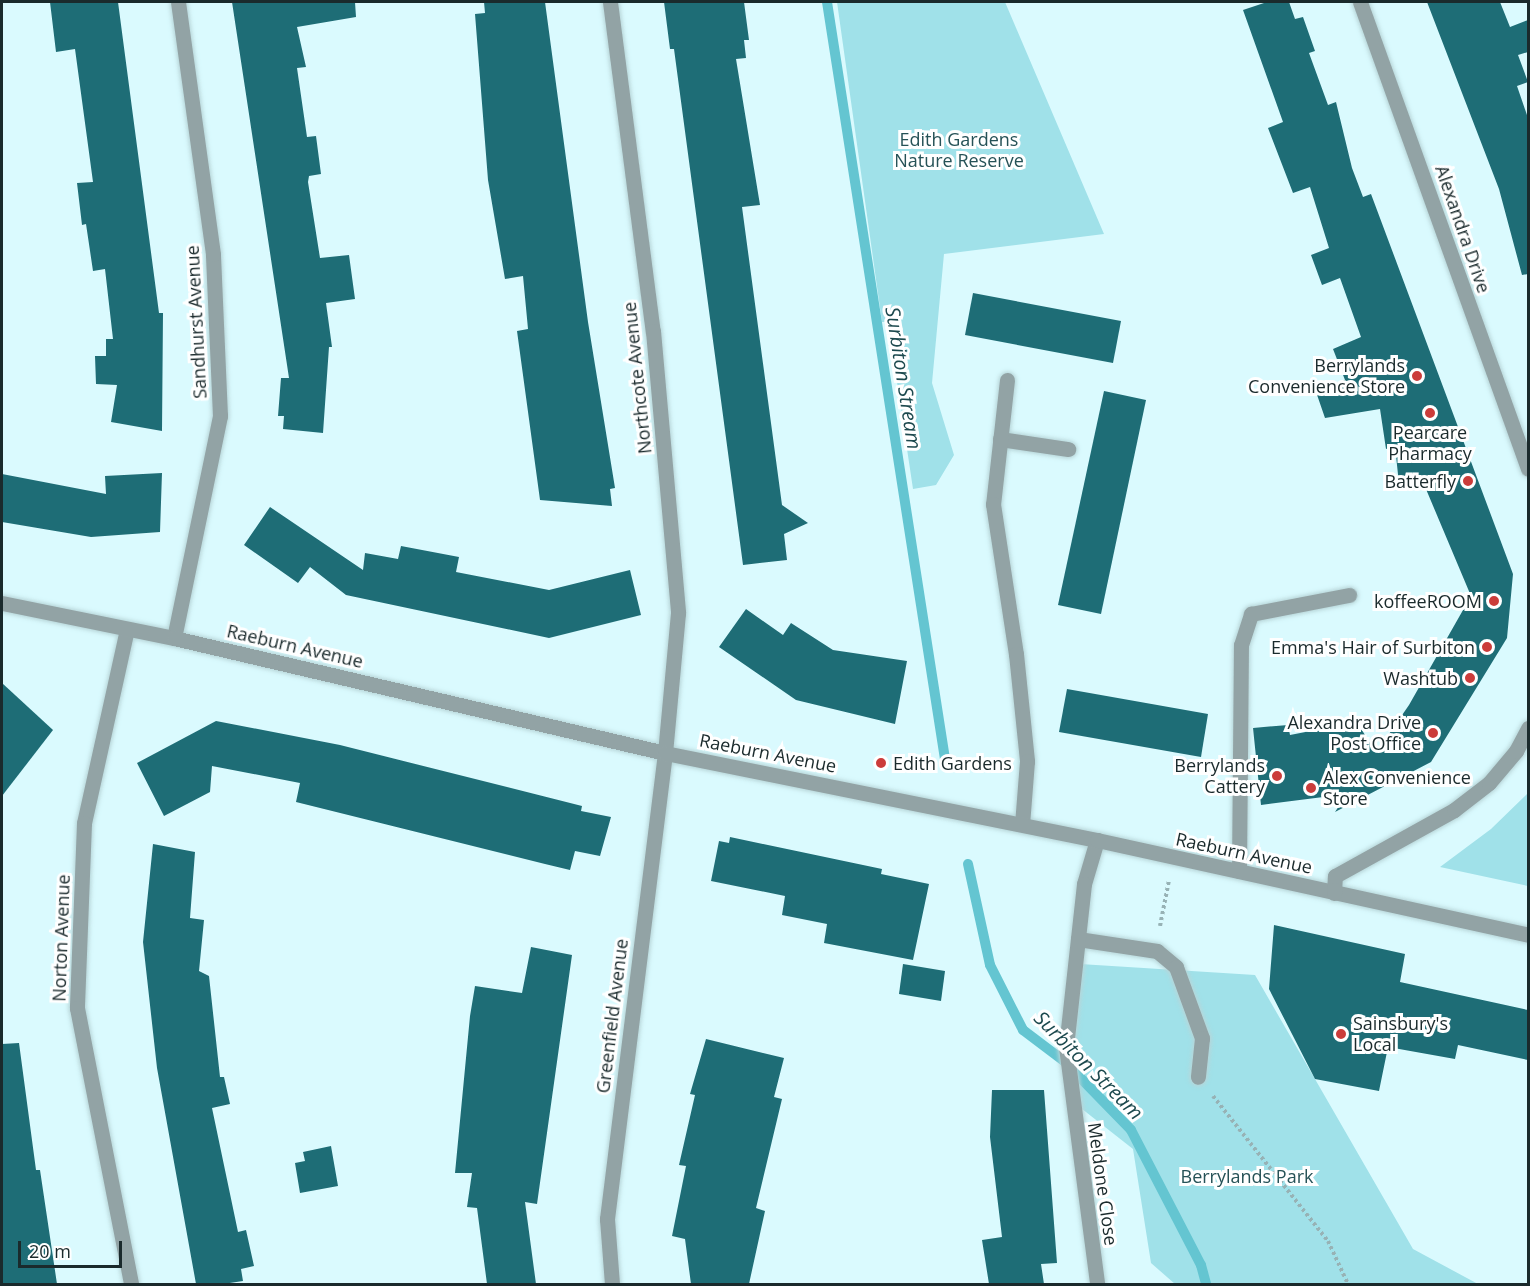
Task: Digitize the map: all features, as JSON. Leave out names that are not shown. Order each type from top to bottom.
[{"type":"street","name":"Sandhurst Avenue","points":[[174,638],[220,416],[213,254],[178,2]]},
{"type":"street","name":"Northcote Avenue","points":[[610,2],[653,331],[678,613],[665,753]]},
{"type":"street","name":"Alexandra Drive","points":[[1360,2],[1528,469]]},
{"type":"street","points":[[1007,380],[993,504],[1027,761],[1022,824]]},
{"type":"street","points":[[1000,440],[1068,449]]},
{"type":"street","points":[[1239,871],[1241,645],[1251,614],[1349,595]]},
{"type":"street","name":"Raeburn Avenue","points":[[2,603],[174,638],[665,753],[1022,824],[1528,935]]},
{"type":"street","name":"Norton Avenue","points":[[127,629],[84,823],[77,1008],[131,1284]]},
{"type":"street","points":[[1334,893],[1335,876],[1454,810],[1489,783],[1516,752],[1528,728]]},
{"type":"street","name":"Greenfield Avenue","points":[[612,1284],[607,1219],[665,753]]},
{"type":"street","name":"Meldone Close","points":[[1097,840],[1084,884],[1066,1047],[1097,1284]]},
{"type":"street","points":[[1078,939],[1157,951],[1176,968],[1203,1038],[1198,1077]]},
{"type":"green space","name":"Edith Gardens Nature Reserve","points":[[837,2],[1005,2],[1104,234],[944,254],[932,383],[954,455],[936,485],[913,489],[888,322],[882,322]]},
{"type":"green space","points":[[1528,793],[1528,886],[1440,867],[1491,829]]},
{"type":"green space","name":"Berrylands Park","points":[[1080,964],[1255,975],[1413,1249],[1478,1284],[1175,1284],[1151,1263],[1133,1149],[1077,1105],[1072,1046]]},
{"type":"building","points":[[50,2],[118,2],[159,313],[163,313],[162,431],[111,422],[117,385],[96,384],[95,356],[106,356],[106,339],[113,339],[105,269],[93,271],[86,224],[82,225],[77,183],[93,182],[75,49],[56,52]]},
{"type":"building","points":[[232,2],[355,2],[356,17],[297,27],[306,67],[297,68],[307,137],[316,136],[321,174],[309,176],[308,182],[320,258],[349,255],[355,299],[326,303],[332,347],[329,347],[323,433],[283,429],[284,416],[278,416],[281,378],[289,378]]},
{"type":"building","points":[[484,2],[545,2],[588,322],[615,488],[610,489],[612,506],[540,500],[517,331],[528,329],[523,276],[505,279],[488,180],[475,14],[485,13]]},
{"type":"building","points":[[664,2],[744,2],[749,40],[744,40],[746,58],[736,59],[760,205],[742,207],[782,505],[808,523],[784,534],[787,560],[743,565],[674,49],[670,49]]},
{"type":"building","points":[[1267,2],[1289,2],[1295,19],[1303,17],[1315,51],[1309,53],[1328,105],[1336,102],[1352,168],[1363,197],[1371,194],[1513,574],[1507,638],[1431,762],[1335,812],[1347,794],[1261,805],[1253,728],[1288,725],[1290,735],[1357,722],[1376,753],[1409,705],[1471,596],[1423,482],[1399,484],[1395,446],[1386,449],[1380,409],[1325,418],[1315,389],[1345,380],[1333,349],[1361,337],[1340,278],[1322,285],[1311,255],[1329,248],[1310,187],[1293,193],[1268,128],[1283,122],[1243,10]]},
{"type":"building","points":[[1427,2],[1500,2],[1510,27],[1528,20],[1528,52],[1518,55],[1528,82],[1517,86],[1528,118],[1528,274],[1522,275],[1499,189]]},
{"type":"building","points":[[973,293],[1121,321],[1113,363],[965,335]]},
{"type":"building","points":[[1104,391],[1146,400],[1101,614],[1058,605]]},
{"type":"building","points":[[162,473],[160,532],[91,537],[2,522],[2,474],[106,494],[105,476]]},
{"type":"building","points":[[270,507],[363,570],[365,553],[398,559],[401,546],[459,557],[456,572],[549,590],[630,570],[641,615],[549,638],[346,595],[310,567],[298,583],[244,545]]},
{"type":"building","points":[[746,609],[783,635],[791,623],[833,650],[907,661],[895,724],[796,700],[719,647]]},
{"type":"building","points":[[2,683],[53,730],[2,796]]},
{"type":"building","points":[[1067,689],[1208,714],[1201,757],[1059,732]]},
{"type":"building","points":[[216,721],[340,745],[582,806],[581,811],[611,817],[600,856],[575,851],[570,870],[296,802],[300,783],[212,766],[210,792],[164,816],[137,763]]},
{"type":"building","points":[[730,837],[882,869],[881,874],[929,884],[913,960],[824,943],[827,924],[782,915],[785,896],[711,881],[719,841],[729,843]]},
{"type":"building","points":[[153,844],[195,852],[190,918],[204,920],[199,971],[209,976],[220,1077],[224,1077],[230,1104],[212,1108],[238,1232],[246,1230],[254,1266],[241,1269],[243,1281],[196,1284],[157,1068],[143,942]]},
{"type":"building","name":"Sainsbury's Local","points":[[1274,925],[1405,954],[1400,982],[1528,1010],[1528,1060],[1458,1045],[1455,1059],[1388,1047],[1379,1091],[1315,1079],[1269,989]]},
{"type":"building","points":[[531,947],[572,955],[537,1204],[525,1202],[536,1284],[487,1284],[477,1208],[467,1207],[472,1173],[455,1173],[470,1016],[475,986],[522,993]]},
{"type":"building","points":[[903,964],[945,971],[941,1001],[899,994]]},
{"type":"building","points":[[706,1039],[784,1058],[774,1097],[782,1099],[756,1208],[765,1211],[749,1284],[691,1284],[685,1239],[672,1236],[686,1166],[679,1165],[695,1095],[690,1094]]},
{"type":"building","points":[[19,1043],[36,1170],[40,1170],[57,1284],[3,1284],[2,1044]]},
{"type":"building","points":[[992,1090],[1044,1090],[1057,1263],[1041,1264],[1044,1284],[989,1284],[982,1240],[1002,1237],[990,1137]]},
{"type":"building","points":[[331,1146],[338,1186],[300,1193],[295,1163],[305,1161],[303,1152]]},
{"type":"waterway","name":"Surbiton Stream","points":[[827,2],[945,759]]},
{"type":"waterway","name":"Surbiton Stream","points":[[968,864],[990,965],[1023,1030],[1064,1061],[1131,1130],[1201,1265],[1206,1284]]},
{"type":"place","name":"Berrylands Convenience Store","points":[[1417,376]]},
{"type":"place","name":"Pearcare Pharmacy","points":[[1430,413]]},
{"type":"place","name":"Batterfly","points":[[1468,481]]},
{"type":"place","name":"koffeeROOM","points":[[1494,601]]},
{"type":"place","name":"Emma's Hair of Surbiton","points":[[1487,647]]},
{"type":"place","name":"Washtub","points":[[1470,678]]},
{"type":"place","name":"Alexandra Drive Post Office","points":[[1433,733]]},
{"type":"place","name":"Edith Gardens","points":[[881,763]]},
{"type":"place","name":"Berrylands Cattery","points":[[1277,776]]},
{"type":"place","name":"Alex Convenience Store","points":[[1311,788]]},
{"type":"place","name":"Sainsbury's Local","points":[[1341,1034]]}]
